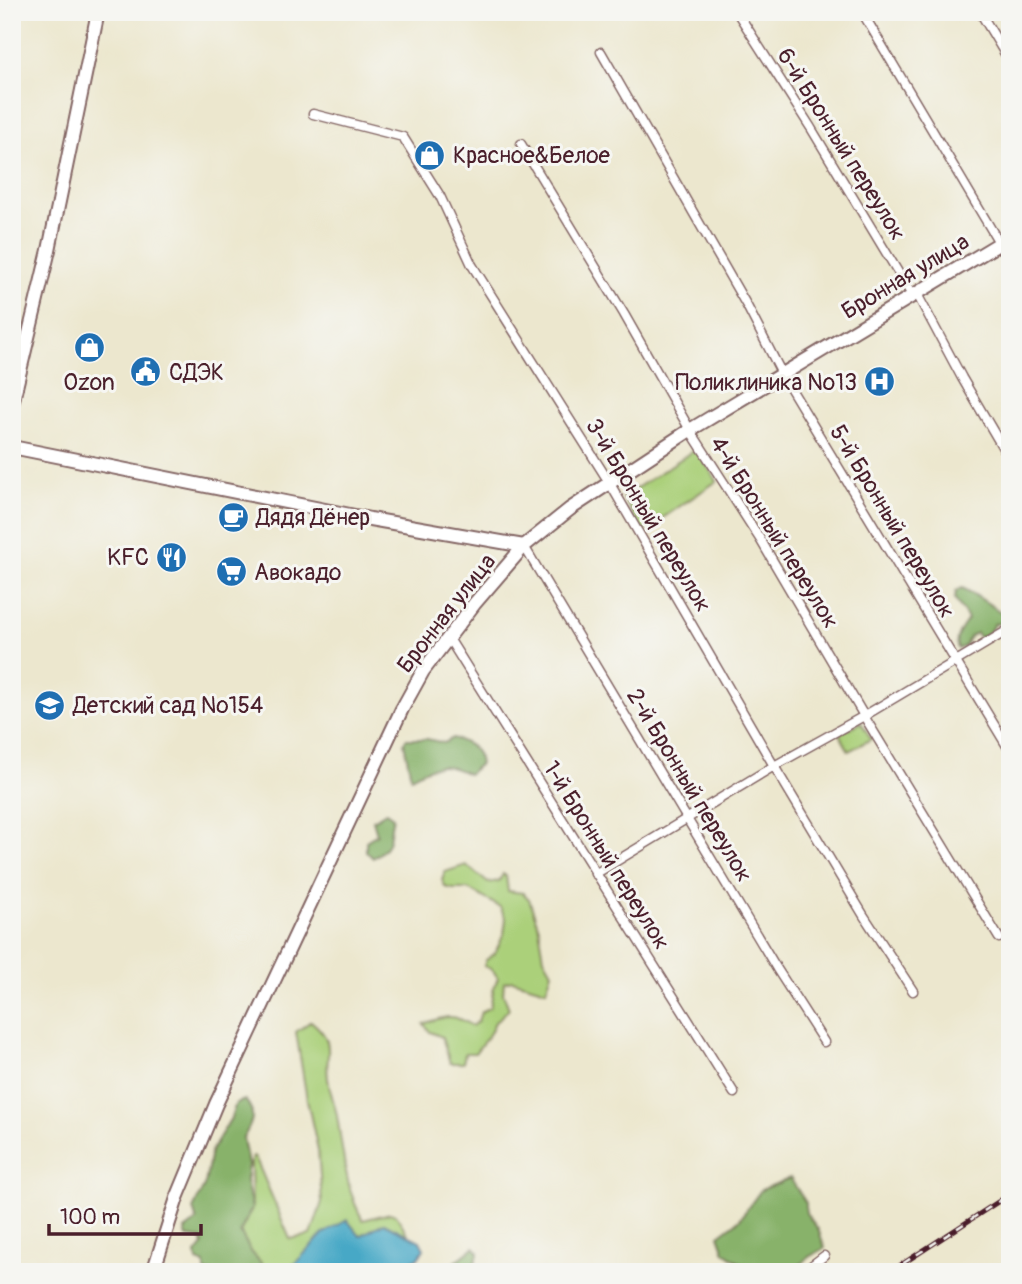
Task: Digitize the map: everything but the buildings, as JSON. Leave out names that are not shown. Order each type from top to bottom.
[{"type":"street","points":[[12,404],[49,250],[98,12]]},
{"type":"street","name":"6-й Бронный переулок","points":[[737,12],[915,295],[1010,460]]},
{"type":"street","points":[[862,12],[1004,240],[1010,261]]},
{"type":"street","points":[[980,12],[1010,62]]},
{"type":"street","name":"5-й Бронный переулок","points":[[601,52],[747,306],[782,374],[1010,751]]},
{"type":"street","name":"3-й Бронный переулок","points":[[313,114],[403,137],[440,196],[472,265],[609,482],[774,766],[864,916],[913,991]]},
{"type":"street","name":"4-й Бронный переулок","points":[[521,144],[624,314],[690,430],[760,539],[999,938]]},
{"type":"street","name":"Бронная улица","points":[[153,1272],[177,1198],[231,1071],[402,709],[423,671],[448,637],[524,547],[570,509],[690,430],[1004,240]]},
{"type":"street","points":[[12,447],[524,547]]},
{"type":"street","name":"2-й Бронный переулок","points":[[524,547],[777,969],[824,1042]]},
{"type":"street","points":[[595,874],[1010,629]]},
{"type":"street","name":"1-й Бронный переулок","points":[[448,637],[734,1093]]},
{"type":"street","points":[[803,1272],[824,1256]]},
{"type":"green space","points":[[696,449],[717,481],[642,532],[623,497]]},
{"type":"green space","points":[[962,588],[1006,617],[1002,623],[994,624],[990,631],[980,638],[976,633],[970,636],[965,646],[958,649],[957,637],[968,619],[955,599],[956,591]]},
{"type":"green space","points":[[861,722],[871,739],[849,751],[839,734]]},
{"type":"green space","points":[[453,738],[471,747],[480,764],[468,774],[439,766],[411,777],[404,743],[406,739],[427,739],[444,743]]},
{"type":"green space","points":[[386,812],[393,817],[389,840],[385,849],[373,858],[366,851],[366,841],[377,834],[373,820]]},
{"type":"green space","points":[[466,865],[488,883],[499,881],[503,874],[506,876],[508,891],[523,893],[529,899],[539,928],[544,958],[552,972],[546,990],[512,980],[504,982],[503,993],[509,1009],[495,1022],[475,1053],[465,1053],[463,1063],[450,1063],[442,1037],[430,1032],[424,1024],[448,1017],[472,1026],[478,1021],[481,1012],[490,1007],[498,978],[492,969],[484,966],[486,960],[495,953],[504,934],[506,919],[500,907],[468,889],[445,887],[442,880],[445,872]]},
{"type":"green space","points":[[311,1021],[320,1029],[328,1044],[327,1074],[348,1183],[357,1208],[363,1220],[390,1213],[396,1215],[411,1239],[384,1223],[288,1268],[287,1272],[266,1272],[240,1232],[252,1208],[253,1157],[290,1239],[311,1235],[322,1202],[318,1150],[296,1032]]},
{"type":"green space","points":[[245,1100],[252,1114],[251,1123],[243,1138],[248,1165],[246,1181],[252,1208],[240,1232],[266,1272],[205,1272],[205,1264],[197,1261],[196,1254],[203,1245],[201,1239],[187,1237],[185,1230],[197,1221],[193,1209],[205,1184],[211,1151],[231,1118],[236,1103]]},
{"type":"green space","points":[[790,1178],[806,1203],[806,1213],[818,1229],[825,1248],[807,1258],[794,1272],[753,1272],[725,1252],[719,1235],[739,1220],[761,1190]]},
{"type":"green space","points":[[474,1247],[479,1252],[472,1272],[449,1272],[453,1264]]},
{"type":"water","points":[[347,1220],[360,1236],[384,1223],[420,1241],[424,1249],[419,1257],[393,1272],[287,1272],[323,1234]]},
{"type":"railway","points":[[890,1272],[1010,1194]]},
{"type":"place","name":"Красное&Белое","points":[[430,155]]},
{"type":"place","name":"Ozon","points":[[89,348]]},
{"type":"place","name":"СДЭК","points":[[146,372]]},
{"type":"place","name":"Поликлиника №13","points":[[880,382]]},
{"type":"place","name":"Дядя Дёнер","points":[[233,517]]},
{"type":"place","name":"KFC","points":[[172,557]]},
{"type":"place","name":"Авокадо","points":[[231,572]]},
{"type":"place","name":"Детский сад №154","points":[[50,705]]}]
